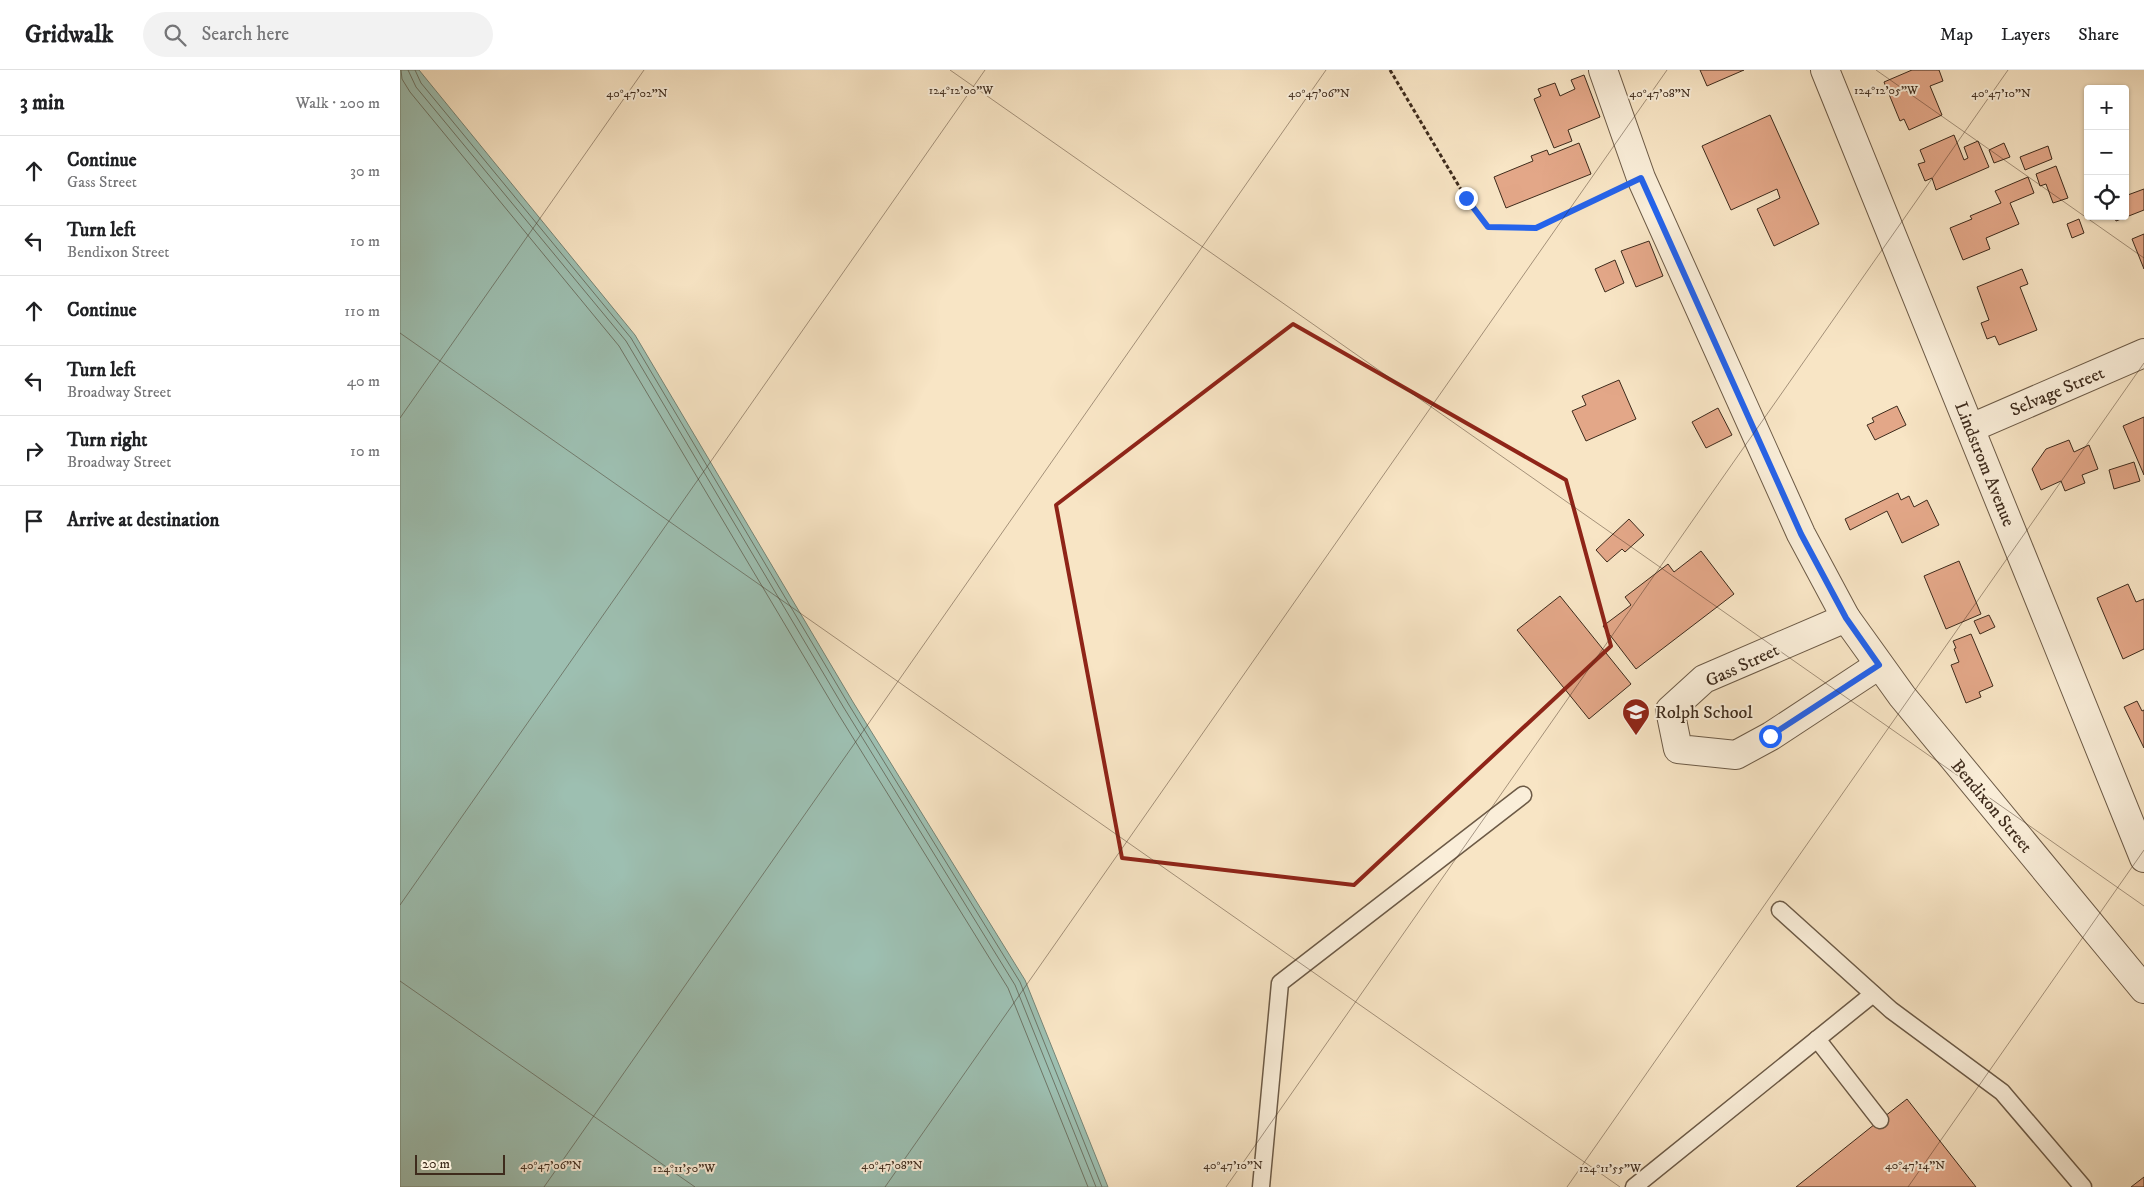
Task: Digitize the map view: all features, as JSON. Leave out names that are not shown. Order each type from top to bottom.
[{"type":"street","name":"Bendixon Street","points":[[1603,70],[1641,178],[1801,534],[1846,618],[1902,696],[2144,990]]},
{"type":"street","name":"Lindstrom Avenue","points":[[1825,70],[2144,858]]},
{"type":"street","name":"Selvage Street","points":[[1971,428],[2144,353]]},
{"type":"street","name":"Gass Street","points":[[1846,618],[1704,679],[1670,710],[1678,750],[1736,755],[1770,736],[1879,665]]},
{"type":"lane","points":[[1261,1187],[1280,983],[1523,794]]},
{"type":"lane","points":[[1780,910],[1891,1010],[2002,1092],[2083,1187]]},
{"type":"lane","points":[[1634,1187],[1873,994]]},
{"type":"lane","points":[[1817,1040],[1880,1120]]},
{"type":"path","points":[[1390,70],[1466,198],[1488,227],[1536,228],[1641,178]]},
{"type":"highlighted area","points":[[1293,324],[1566,480],[1611,646],[1354,885],[1122,858],[1056,505]]},
{"type":"water","points":[[400,70],[419,70],[635,335],[853,702],[1025,980],[1108,1187],[400,1187]]},
{"type":"building","points":[[1700,70],[1744,70],[1707,86]]},
{"type":"building","points":[[1912,70],[1939,70],[1943,81],[1930,86],[1942,115],[1909,130],[1904,119],[1900,121],[1884,82]]},
{"type":"building","points":[[1584,75],[1600,117],[1568,130],[1572,141],[1554,148],[1534,99],[1541,96],[1538,89],[1555,83],[1560,96],[1575,89],[1571,80]]},
{"type":"building","points":[[1770,115],[1819,224],[1774,246],[1757,209],[1780,198],[1777,189],[1731,210],[1702,146]]},
{"type":"building","points":[[1954,135],[1964,160],[1968,158],[1964,147],[1978,141],[1989,167],[1936,190],[1932,178],[1925,181],[1918,164],[1925,162],[1920,150]]},
{"type":"building","points":[[1579,143],[1591,174],[1506,208],[1494,177],[1533,161],[1531,156],[1547,150],[1549,155]]},
{"type":"building","points":[[2004,143],[2010,157],[1994,163],[1989,150]]},
{"type":"building","points":[[2048,146],[2052,159],[2025,170],[2020,157]]},
{"type":"building","points":[[2056,166],[2068,198],[2053,203],[2046,184],[2040,186],[2036,174]]},
{"type":"building","points":[[2028,177],[2034,193],[2010,203],[2019,224],[1986,238],[1990,249],[1963,260],[1950,228],[1972,219],[1970,216],[2001,203],[1995,191]]},
{"type":"building","points":[[2144,189],[2144,210],[2129,216],[2129,195]]},
{"type":"building","points":[[2079,219],[2084,233],[2072,238],[2067,224]]},
{"type":"building","points":[[2144,234],[2144,269],[2132,239]]},
{"type":"building","points":[[1649,241],[1663,276],[1636,287],[1621,251]]},
{"type":"building","points":[[1615,260],[1624,283],[1605,292],[1595,269]]},
{"type":"building","points":[[2022,269],[2028,284],[2020,287],[2037,330],[1999,345],[1995,336],[1987,339],[1981,323],[1989,320],[1977,287]]},
{"type":"building","points":[[1619,380],[1636,419],[1586,441],[1572,411],[1586,405],[1582,396]]},
{"type":"building","points":[[1897,406],[1906,425],[1875,440],[1867,425],[1874,422],[1872,418]]},
{"type":"building","points":[[1718,408],[1732,435],[1706,448],[1692,422]]},
{"type":"building","points":[[2144,417],[2144,475],[2123,426]]},
{"type":"building","points":[[2069,440],[2074,452],[2089,445],[2098,469],[2082,475],[2085,483],[2065,491],[2061,481],[2041,490],[2032,469],[2046,449]]},
{"type":"building","points":[[2134,462],[2140,481],[2114,489],[2109,470]]},
{"type":"building","points":[[1898,493],[1901,500],[1909,496],[1914,507],[1927,500],[1939,525],[1902,543],[1887,511],[1850,530],[1845,519]]},
{"type":"building","points":[[1629,519],[1644,535],[1625,552],[1622,549],[1607,562],[1596,550]]},
{"type":"building","points":[[1701,551],[1734,594],[1636,669],[1603,626],[1631,605],[1625,597],[1668,564],[1674,572]]},
{"type":"building","points":[[1959,561],[1981,614],[1946,629],[1924,576]]},
{"type":"building","points":[[2128,584],[2136,602],[2144,599],[2144,649],[2123,659],[2097,598]]},
{"type":"building","points":[[1560,596],[1631,684],[1589,719],[1517,630]]},
{"type":"building","points":[[1989,615],[1995,627],[1980,634],[1974,621]]},
{"type":"building","points":[[1971,634],[1993,686],[1979,692],[1981,697],[1966,703],[1951,665],[1959,662],[1953,641]]},
{"type":"building","points":[[2137,701],[2142,711],[2144,710],[2144,748],[2124,707]]},
{"type":"building","points":[[1907,1099],[1976,1187],[1796,1187],[1880,1120]]},
{"type":"building","points":[[2144,1177],[2144,1187],[2131,1187]]},
{"type":"place","name":"Rolph School","points":[[1636,736]]},
{"type":"route","points":[[1466,198],[1488,227],[1536,228],[1641,178],[1801,534],[1846,618],[1879,665],[1770,736]]}]
